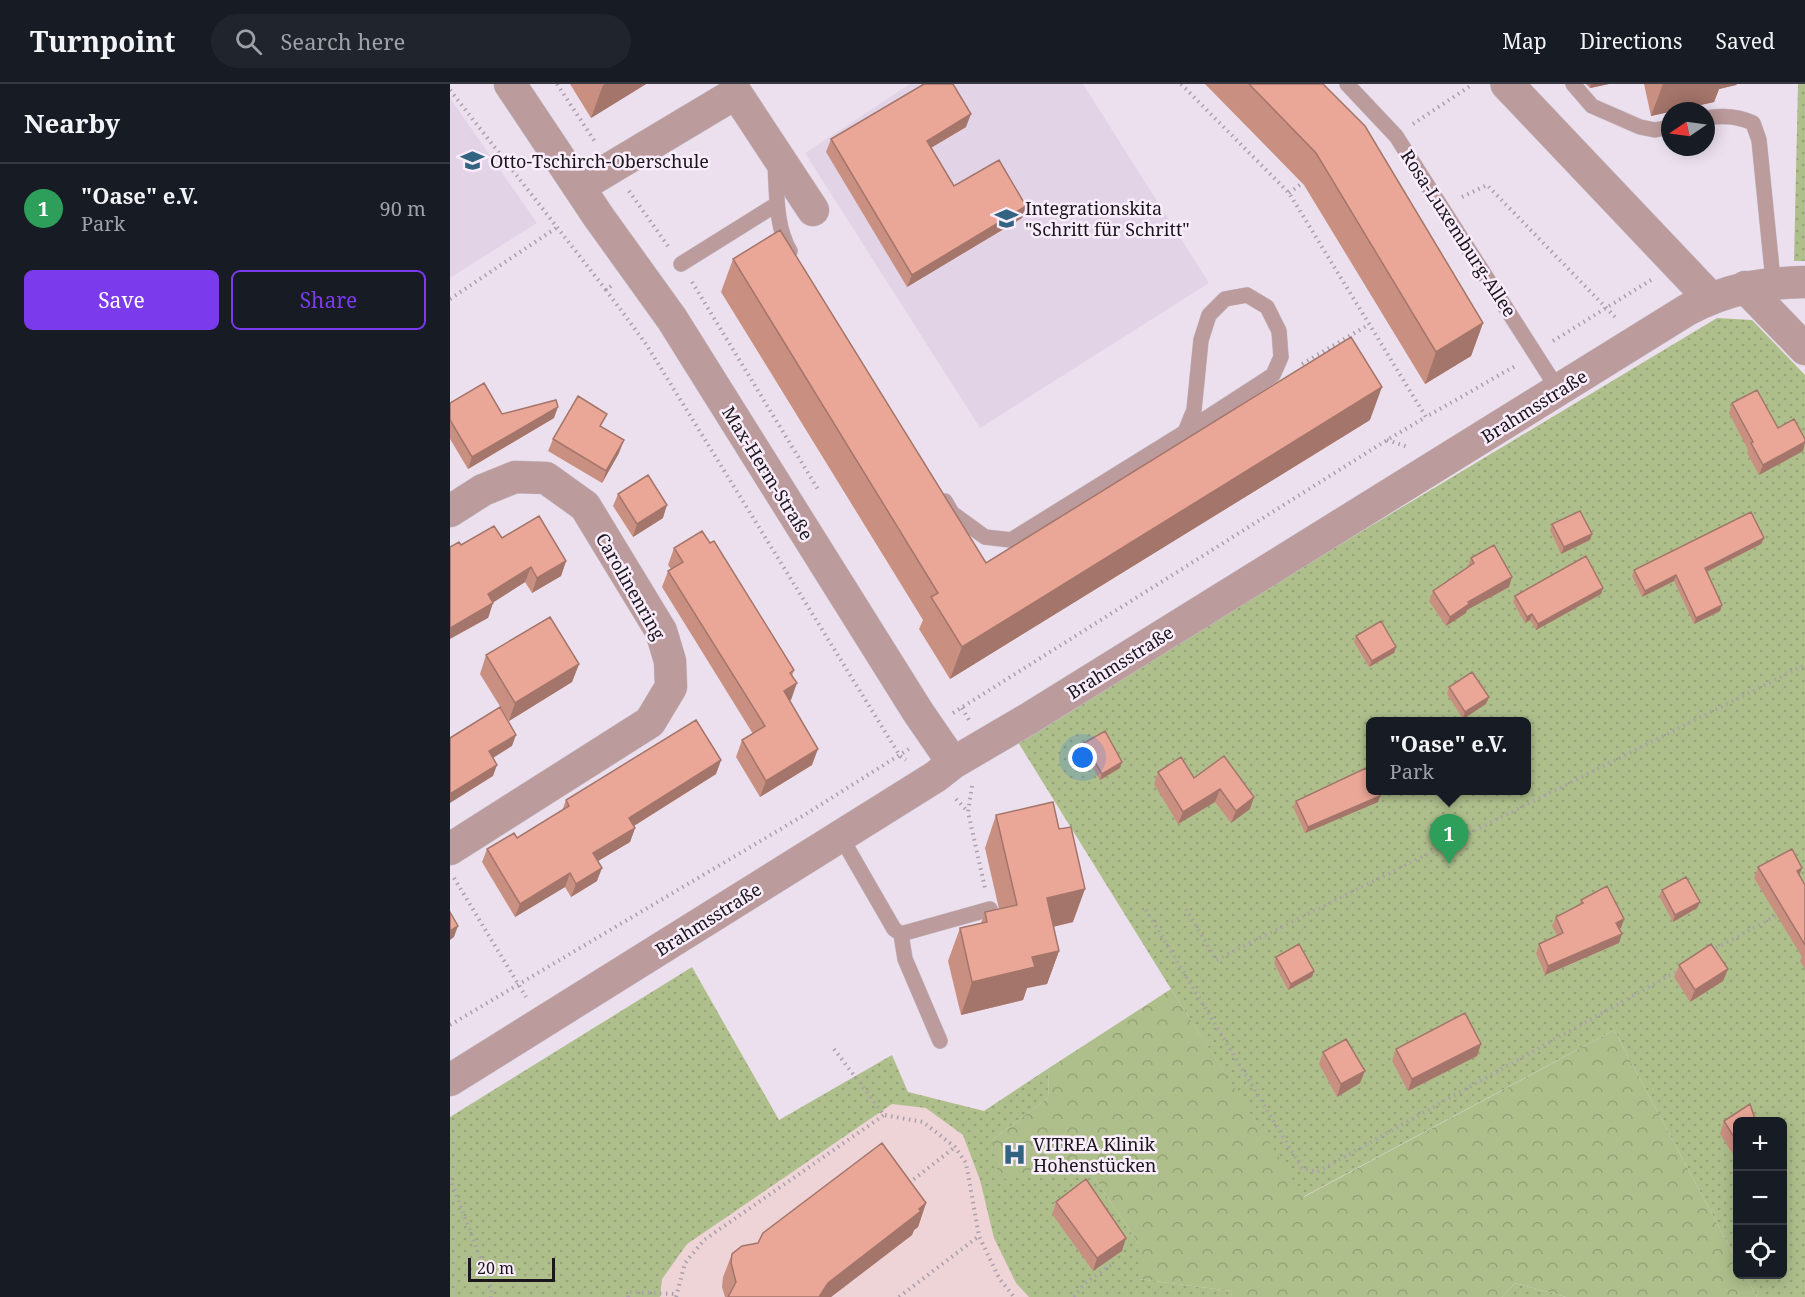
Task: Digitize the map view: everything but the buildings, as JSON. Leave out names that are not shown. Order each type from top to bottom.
[{"type":"street","name":"Max-Herm-Straße","points":[[510,84],[672,319],[918,712],[953,763]]},
{"type":"street","points":[[1507,84],[1710,298]]},
{"type":"street","points":[[579,187],[743,88],[774,151],[813,210]]},
{"type":"street","name":"Brahmsstraße","points":[[450,1080],[840,837],[935,777],[953,763],[984,746],[1687,310],[1710,298],[1757,285],[1805,282]]},
{"type":"street","points":[[1757,285],[1805,349]]},
{"type":"street","name":"Carolinenring","points":[[450,510],[483,490],[515,477],[546,478],[585,506],[661,631],[670,661],[670,687],[650,722],[450,849]]},
{"type":"lane","name":"Rosa-Luxemburg-Allee","points":[[1347,84],[1396,136],[1559,391]]},
{"type":"lane","points":[[1573,84],[1592,106],[1640,127],[1661,129]]},
{"type":"lane","points":[[1715,116],[1741,118],[1753,123],[1759,140],[1772,270],[1757,285]]},
{"type":"lane","points":[[774,151],[777,204],[783,239],[796,260]]},
{"type":"lane","points":[[681,264],[777,204]]},
{"type":"lane","points":[[940,493],[952,513],[985,537],[1011,540],[1185,432],[1273,375],[1281,357],[1279,331],[1267,307],[1247,296],[1225,299],[1209,315],[1201,340],[1194,410],[1185,432]]},
{"type":"lane","points":[[840,837],[894,929],[901,934],[905,959],[940,1041]]},
{"type":"lane","points":[[901,934],[990,909]]},
{"type":"path","points":[[557,84],[611,166],[681,264],[824,499]]},
{"type":"path","points":[[1181,84],[1289,193],[1426,417]]},
{"type":"path","points":[[450,90],[606,290],[646,345],[900,756],[450,1025]]},
{"type":"path","points":[[1487,185],[1638,341]]},
{"type":"path","points":[[450,299],[556,228]]},
{"type":"path","points":[[606,290],[665,242]]},
{"type":"path","points":[[947,703],[953,713],[962,708],[1387,440],[1536,353],[1678,264]]},
{"type":"path","points":[[1273,375],[1310,361],[1368,325]]},
{"type":"path","points":[[1186,909],[1216,960],[1805,665]]},
{"type":"path","points":[[962,708],[984,746],[983,767],[972,786],[968,812],[990,909]]},
{"type":"path","points":[[450,872],[518,985]]},
{"type":"path","points":[[1146,910],[1302,1168],[1317,1172],[1680,969]]},
{"type":"path","points":[[1701,957],[1784,911]]},
{"type":"path","points":[[834,1048],[884,1115],[923,1122],[955,1147],[966,1163],[979,1236],[999,1278],[1014,1297]]},
{"type":"path","points":[[628,1297],[629,1292],[676,1296],[685,1263],[704,1240],[884,1115]]},
{"type":"path","points":[[902,1188],[955,1147]]},
{"type":"path","points":[[450,1178],[492,1289],[491,1297]]},
{"type":"path","points":[[899,1297],[979,1236]]},
{"type":"path","points":[[1074,1297],[1086,1283],[1111,1265]]},
{"type":"shaded area","name":"Integrationskita \"Schritt für Schritt\"","points":[[910,84],[1083,84],[1209,283],[980,428],[805,153]]},
{"type":"shaded area","name":"Otto-Tschirch-Oberschule","points":[[450,98],[537,223],[450,278]]},
{"type":"shaded area","name":"VITREA Klinik Hohenstücken","points":[[1171,989],[1365,1297],[503,1297],[877,1084],[984,1111]]},
{"type":"green space","points":[[1798,84],[1805,84],[1805,261],[1794,261]]},
{"type":"green space","points":[[1717,318],[1752,320],[1805,375],[1805,1297],[1757,1297],[1747,1279],[1787,1279],[1787,1117],[1733,1117],[1733,1253],[1614,1030],[1303,1197],[1016,739]]},
{"type":"green space","points":[[692,967],[779,1120],[892,1055],[908,1092],[984,1111],[1049,1068],[1048,1098],[992,1140],[1085,1164],[1139,1244],[1139,1279],[1231,1291],[1232,1297],[1029,1297],[1016,1283],[994,1238],[980,1180],[963,1135],[926,1108],[892,1104],[687,1244],[662,1279],[660,1297],[450,1297],[450,1117]]},
{"type":"green space","points":[[1171,989],[1304,1197],[1614,1030],[1733,1253],[1733,1279],[1747,1279],[1757,1297],[1566,1297],[1515,1283],[1502,1297],[1232,1297],[1231,1291],[1139,1279],[1139,1244],[1085,1164],[999,1180],[992,1140],[1048,1098],[1049,1068]]},
{"type":"green space","points":[[1515,1283],[1566,1297],[1502,1297]]},
{"type":"place","name":"Otto-Tschirch-Oberschule","points":[[472,161]]},
{"type":"place","name":"Integrationskita \"Schritt für Schritt\"","points":[[1007,218]]},
{"type":"place","name":"\"Oase\" e.V.","points":[[1449,864]]},
{"type":"place","name":"VITREA Klinik Hohenstücken","points":[[1015,1154]]}]
